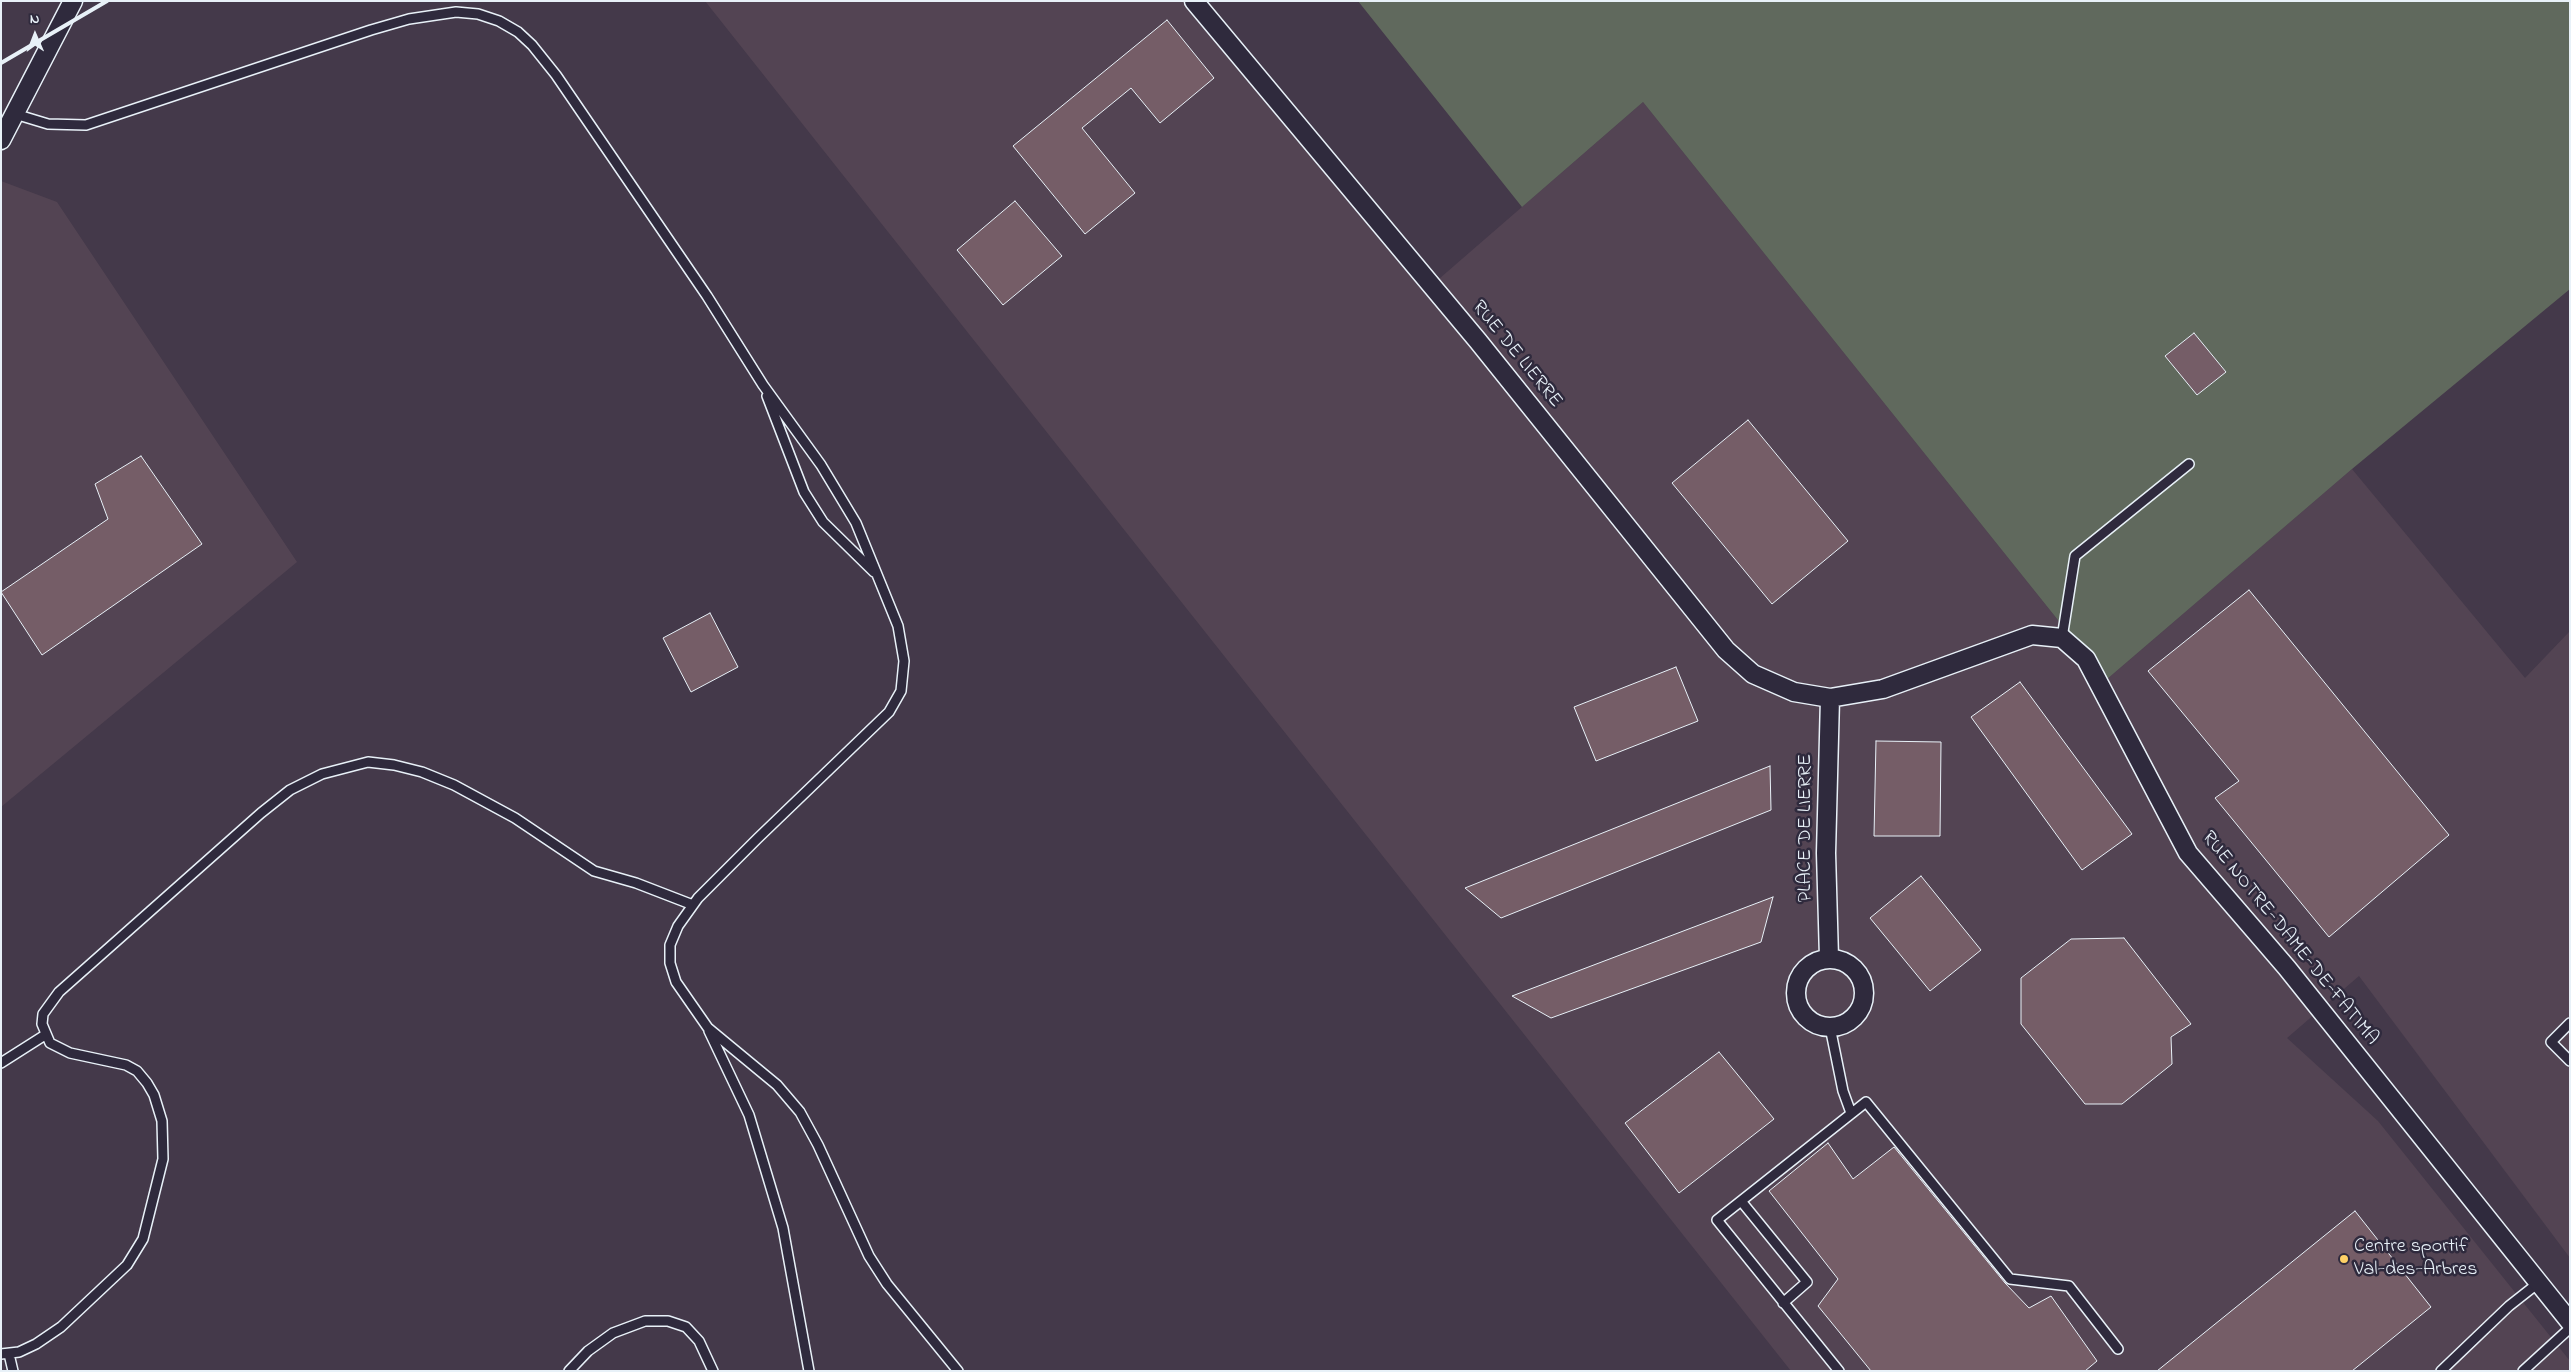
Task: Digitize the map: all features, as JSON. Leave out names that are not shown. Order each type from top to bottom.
[{"type":"street","points":[[1,140],[73,1]]},
{"type":"street","name":"RUE DE LIERRE","points":[[1194,1],[1478,341],[1726,650],[1752,674],[1794,692],[1830,698]]},
{"type":"street","points":[[1830,698],[1883,689],[2032,635],[2062,638]]},
{"type":"street","name":"RUE NOTRE-DAME-DE-FATIMA","points":[[2062,638],[2086,659],[2188,853],[2287,968],[2537,1284],[2568,1319]]},
{"type":"street","name":"PLACE DE LIERRE","points":[[1829,958],[1826,853],[1830,698]]},
{"type":"street","points":[[1829,958],[1841,960],[1854,969],[1863,983],[1864,994],[1856,1015],[1848,1022],[1830,1027],[1816,1024],[1806,1017],[1799,1008],[1796,997],[1796,986],[1800,975],[1808,966],[1818,960],[1829,958]]},
{"type":"lane","points":[[15,114],[48,124],[86,125],[409,19],[456,12],[478,14],[499,21],[518,32],[532,45],[556,75],[707,296],[763,385],[821,465],[856,523],[898,626],[904,661],[901,691],[890,712],[758,838],[693,906],[678,926],[670,945],[670,963],[676,982],[708,1028],[749,1115],[783,1228],[809,1371]]},
{"type":"lane","points":[[763,385],[804,492],[824,522],[878,575]]},
{"type":"lane","points":[[2062,638],[2075,556],[2189,464]]},
{"type":"lane","points":[[13,1371],[5,1354],[36,1344],[61,1327],[127,1265],[143,1239],[162,1159],[162,1121],[154,1095],[137,1070],[109,1060],[59,1049],[50,1043],[45,1036],[42,1024],[43,1014],[59,992],[261,812],[290,790],[322,774],[348,765],[368,762],[394,765],[422,772],[454,785],[515,818],[594,871],[654,889],[693,906]]},
{"type":"lane","points":[[2570,1023],[2551,1042],[2570,1061]]},
{"type":"lane","points":[[1830,1027],[1843,1091],[1851,1113]]},
{"type":"lane","points":[[708,1028],[777,1085],[800,1112],[818,1145],[868,1256],[887,1284],[958,1371]]},
{"type":"lane","points":[[1,1063],[45,1036]]},
{"type":"lane","points":[[1839,1371],[1717,1220],[1866,1102],[2010,1279],[2069,1286],[2118,1349]]},
{"type":"lane","points":[[1741,1201],[1807,1282],[1784,1303]]},
{"type":"lane","points":[[2441,1371],[2509,1306],[2537,1284]]},
{"type":"lane","points":[[2524,1371],[2568,1319]]},
{"type":"lane","points":[[569,1371],[588,1351],[612,1333],[645,1321],[668,1321],[686,1327],[700,1341],[713,1371]]},
{"type":"shaded area","points":[[705,1],[1202,1],[1432,285],[1643,102],[2106,680],[2352,469],[2525,678],[2570,631],[2570,1258],[2359,976],[2287,1038],[2378,1121],[2570,1361],[2570,1371],[1791,1371]]},
{"type":"shaded area","points":[[1,181],[57,202],[297,562],[1,807]]},
{"type":"green space","points":[[1358,1],[2570,1],[2570,289],[2352,469],[2106,680],[1643,102],[1522,207]]},
{"type":"building","points":[[1167,20],[1214,78],[1160,123],[1131,88],[1082,128],[1135,193],[1085,234],[1013,146]]},
{"type":"building","points":[[1015,201],[1062,256],[1003,305],[957,250]]},
{"type":"building","points":[[2194,333],[2226,372],[2197,395],[2165,356]]},
{"type":"building","points":[[1748,420],[1848,541],[1772,604],[1672,483]]},
{"type":"building","points":[[141,456],[202,544],[42,655],[1,592],[108,519],[95,484]]},
{"type":"building","points":[[2249,590],[2449,835],[2329,937],[2215,798],[2239,781],[2148,671]]},
{"type":"building","points":[[710,613],[738,667],[691,692],[663,638]]},
{"type":"building","points":[[1676,667],[1698,721],[1596,761],[1574,707]]},
{"type":"building","points":[[2020,682],[2132,834],[2082,870],[1971,717]]},
{"type":"building","points":[[1876,741],[1941,742],[1940,836],[1874,836]]},
{"type":"building","points":[[1770,766],[1771,810],[1501,918],[1465,888]]},
{"type":"building","points":[[1921,876],[1981,950],[1930,991],[1870,918]]},
{"type":"building","points":[[1773,897],[1761,942],[1551,1018],[1512,996]]},
{"type":"building","points":[[2124,938],[2191,1024],[2171,1037],[2172,1064],[2122,1104],[2085,1104],[2021,1024],[2021,978],[2071,939]]},
{"type":"building","points":[[1719,1052],[1774,1119],[1679,1193],[1625,1123]]},
{"type":"building","points":[[1828,1143],[1853,1179],[1894,1147],[2005,1283],[2029,1308],[2051,1296],[2097,1361],[2085,1371],[1871,1371],[1818,1306],[1838,1279],[1769,1191]]},
{"type":"building","name":"Centre sportif Val-des-Arbres","points":[[2355,1211],[2431,1307],[2352,1371],[2157,1371]]},
{"type":"railway","points":[[1,63],[107,1]]},
{"type":"place","name":"Centre sportif Val-des-Arbres","points":[[2344,1259]]}]
